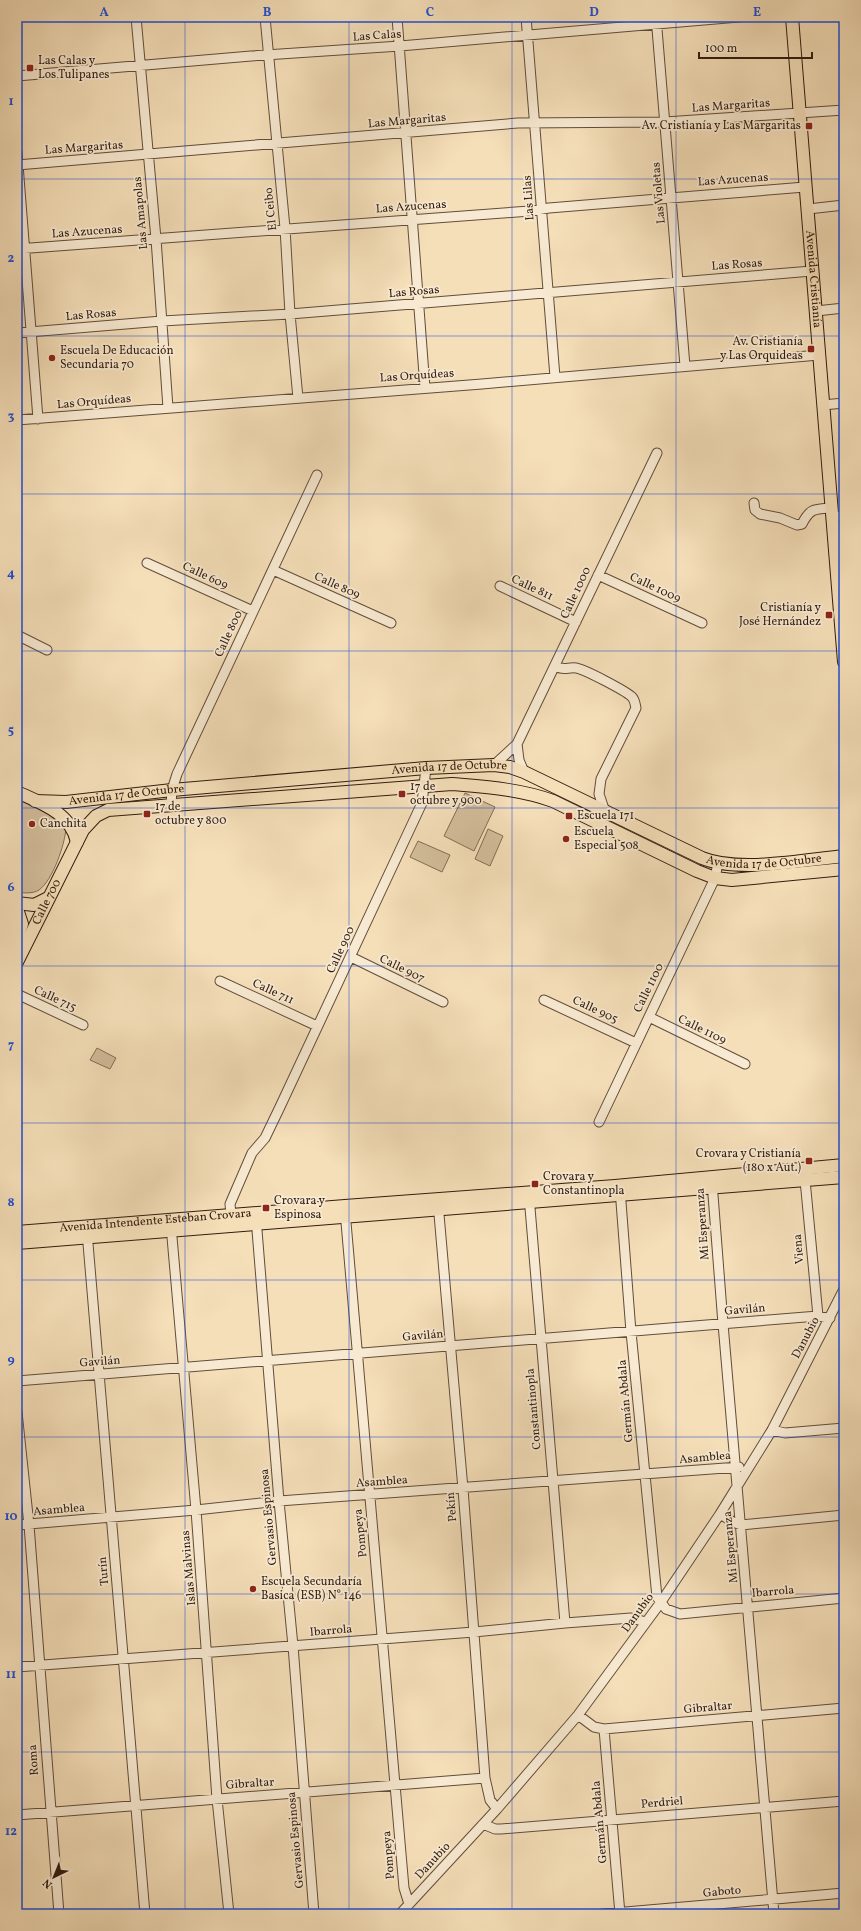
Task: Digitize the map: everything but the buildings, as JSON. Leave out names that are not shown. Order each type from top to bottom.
[{"type":"main road","name":"Avenida Cristianía","points":[[792,17],[823,405],[836,514],[844,662]]},
{"type":"main road","name":"Avenida 17 de Octubre","points":[[35,801],[61,802],[172,790],[426,768],[494,765],[510,767],[524,772],[605,812],[702,858],[718,864],[741,865],[844,856]]},
{"type":"main road","name":"Avenida 17 de Octubre","points":[[77,842],[89,822],[102,812],[171,805],[452,784],[486,787],[540,796],[697,871],[715,878],[742,880],[844,869]]},
{"type":"main road","points":[[17,792],[62,815],[72,828],[77,842]]},
{"type":"main road","name":"Calle 700","points":[[17,962],[77,842]]},
{"type":"main road","points":[[17,903],[34,905],[48,898]]},
{"type":"main road","name":"Calle 700","points":[[17,909],[22,924],[17,939]]},
{"type":"main road","name":"Avenida Intendente Esteban Crovara","points":[[17,1243],[87,1232],[712,1183],[844,1165]]},
{"type":"main road","name":"Avenida Intendente Esteban Crovara","points":[[712,1183],[805,1180],[844,1177]]},
{"type":"main road","name":"Avenida Intendente Esteban Crovara","points":[[171,1225],[231,1215],[256,1218]]},
{"type":"main road","name":"Avenida Intendente Esteban Crovara","points":[[17,1232],[87,1232]]},
{"type":"street","name":"Las Amapolas","points":[[136,17],[147,155],[156,239],[168,408]]},
{"type":"street","name":"El Ceibo","points":[[265,17],[285,228],[290,314],[298,398]]},
{"type":"street","points":[[397,17],[425,388]]},
{"type":"street","name":"Las Lilas","points":[[526,17],[536,123],[555,377]]},
{"type":"street","name":"Las Calas","points":[[17,76],[268,55],[400,46],[527,35],[656,21],[739,17]]},
{"type":"street","name":"Las Violetas","points":[[656,21],[672,196],[685,366]]},
{"type":"street","name":"Las Margaritas","points":[[18,165],[536,123],[665,122],[844,110]]},
{"type":"street","points":[[17,152],[21,249],[31,332],[38,419]]},
{"type":"street","name":"Las Azucenas","points":[[21,249],[542,209],[672,196],[806,187]]},
{"type":"street","points":[[808,209],[844,205]]},
{"type":"street","name":"Las Rosas","points":[[17,333],[162,321],[290,314],[419,304],[812,271]]},
{"type":"street","points":[[816,311],[844,308]]},
{"type":"street","name":"Las Orquídeas","points":[[17,420],[425,388],[819,354]]},
{"type":"street","points":[[823,405],[844,403]]},
{"type":"street","name":"Calle 1000","points":[[494,765],[517,744],[656,453]]},
{"type":"street","name":"Calle 800","points":[[171,805],[172,790],[177,774],[317,475]]},
{"type":"street","points":[[754,503],[755,510],[760,514],[780,518],[797,525],[802,524],[808,513],[812,511],[836,514]]},
{"type":"street","name":"Calle 609","points":[[147,563],[253,611]]},
{"type":"street","name":"Calle 809","points":[[273,570],[391,623]]},
{"type":"street","name":"Calle 1009","points":[[598,575],[702,623]]},
{"type":"street","name":"Calle 811","points":[[500,586],[576,622]]},
{"type":"street","points":[[17,635],[47,650]]},
{"type":"street","points":[[555,666],[561,669],[574,668],[582,670],[629,694],[634,701],[636,708],[601,779],[600,794],[605,812]]},
{"type":"street","points":[[517,744],[519,760],[524,772]]},
{"type":"street","name":"Calle 900","points":[[231,1215],[230,1204],[252,1153],[265,1138],[422,803],[426,768]]},
{"type":"street","points":[[540,796],[545,782]]},
{"type":"street","name":"Calle 1100","points":[[599,1122],[715,878],[718,864]]},
{"type":"street","name":"Calle 907","points":[[351,957],[443,1002]]},
{"type":"street","name":"Calle 711","points":[[220,981],[317,1026]]},
{"type":"street","name":"Calle 715","points":[[17,994],[83,1025]]},
{"type":"street","name":"Calle 905","points":[[544,1000],[636,1043]]},
{"type":"street","name":"Calle 1109","points":[[649,1017],[745,1064]]},
{"type":"street","name":"Viena","points":[[805,1180],[818,1316]]},
{"type":"street","name":"Mi Esperanza","points":[[712,1183],[774,1914]]},
{"type":"street","name":"Germán Abdala","points":[[620,1191],[631,1332],[655,1590],[661,1602]]},
{"type":"street","name":"Constantinopla","points":[[529,1197],[565,1623]]},
{"type":"street","name":"Pekín","points":[[438,1204],[463,1489],[485,1778],[490,1800],[497,1810]]},
{"type":"street","name":"Pompeya","points":[[345,1211],[383,1639],[394,1784],[404,1888],[409,1904]]},
{"type":"street","name":"Gervasio Espinosa","points":[[256,1218],[279,1501],[293,1646],[314,1914]]},
{"type":"street","name":"Islas Malvinas","points":[[171,1225],[196,1510],[217,1798],[228,1914]]},
{"type":"street","name":"Turín","points":[[87,1232],[145,1914]]},
{"type":"street","name":"Danubio","points":[[400,1914],[497,1810],[578,1715],[661,1602],[720,1514],[772,1430],[844,1289]]},
{"type":"street","name":"Gavilán","points":[[17,1381],[818,1316],[830,1318]]},
{"type":"street","name":"Roma","points":[[17,1412],[28,1524],[59,1914]]},
{"type":"street","points":[[772,1430],[785,1433],[844,1428]]},
{"type":"street","name":"Asamblea","points":[[17,1526],[279,1501],[463,1489],[749,1467]]},
{"type":"street","points":[[720,1514],[741,1525],[844,1515]]},
{"type":"street","name":"Ibarrola","points":[[661,1602],[666,1609],[680,1614],[748,1606],[844,1598]]},
{"type":"street","name":"Ibarrola","points":[[17,1667],[124,1660],[631,1618],[646,1622]]},
{"type":"street","name":"Gibraltar","points":[[578,1715],[588,1724],[604,1729],[844,1708]]},
{"type":"street","name":"Germán Abdala","points":[[604,1729],[620,1913]]},
{"type":"street","name":"Gibraltar","points":[[17,1815],[485,1778]]},
{"type":"street","name":"Perdriel","points":[[483,1824],[495,1829],[764,1806],[844,1801]]},
{"type":"street","name":"Gaboto","points":[[602,1914],[844,1893]]},
{"type":"shaded area","points":[[465,793],[495,807],[474,851],[444,836]]},
{"type":"shaded area","points":[[17,798],[52,816],[66,828],[61,852],[49,878],[39,890],[31,893],[17,892]]},
{"type":"shaded area","points":[[488,829],[503,836],[490,866],[475,859]]},
{"type":"shaded area","points":[[418,841],[450,855],[442,872],[410,857]]},
{"type":"shaded area","points":[[97,1048],[116,1058],[110,1069],[90,1060]]},
{"type":"place","name":"Las Calas y Los Tulipanes","points":[[30,68]]},
{"type":"place","name":"Av. Cristianía y Las Margaritas","points":[[809,126]]},
{"type":"place","name":"Av. Cristianía y Las Orquideas","points":[[811,349]]},
{"type":"place","name":"Escuela De Educación Secundaria 70","points":[[52,358]]},
{"type":"place","name":"Cristianía y José Hernández","points":[[829,615]]},
{"type":"place","name":"17 de octubre y 900","points":[[402,794]]},
{"type":"place","name":"17 de octubre y 800","points":[[147,814]]},
{"type":"place","name":"Escuela 171","points":[[569,816]]},
{"type":"place","name":"Canchita","points":[[32,824]]},
{"type":"place","name":"Escuela Especial 508","points":[[566,839]]},
{"type":"place","name":"Crovara y Cristianía (180 x Aut.)","points":[[809,1161]]},
{"type":"place","name":"Crovara y Constantinopla","points":[[535,1184]]},
{"type":"place","name":"Crovara y Espinosa","points":[[266,1208]]},
{"type":"place","name":"Escuela Secundaría Basica (ESB) N° 146","points":[[253,1589]]}]
